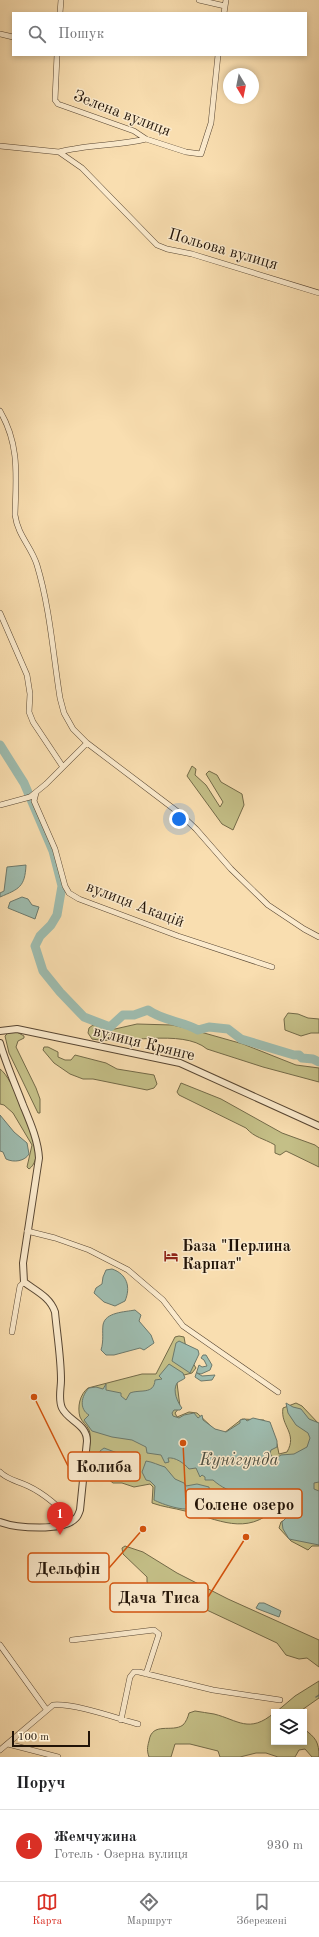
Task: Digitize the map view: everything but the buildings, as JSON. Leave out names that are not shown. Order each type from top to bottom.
[{"type":"street","points":[[60,12],[62,0]]},
{"type":"street","points":[[199,0],[225,6]]},
{"type":"street","points":[[224,12],[226,0]]},
{"type":"street","points":[[0,34],[12,37]]},
{"type":"street","name":"Зелена вулиця","points":[[57,56],[55,100],[58,104],[134,131],[146,139],[186,152],[201,154],[210,123],[218,56]]},
{"type":"street","name":"Польова вулиця","points":[[0,146],[59,152],[73,148],[129,144],[146,139]]},
{"type":"street","name":"Польова вулиця","points":[[59,152],[82,168],[157,244],[167,249],[192,254],[319,293]]},
{"type":"street","points":[[0,411],[9,426],[14,442],[15,515],[17,527],[37,564],[43,588],[64,713],[73,729],[87,743],[178,812],[268,906],[319,937]]},
{"type":"street","points":[[0,613],[27,675],[30,694],[29,712],[33,722],[63,767]]},
{"type":"street","points":[[0,805],[30,797],[36,793],[87,743]]},
{"type":"street","name":"вулиця Акацій","points":[[36,793],[34,801],[55,849],[65,886],[69,893],[79,899],[178,936],[272,967]]},
{"type":"street","name":"вулиця Крянге","points":[[0,1031],[17,1029],[180,1063],[319,1126]]},
{"type":"street","points":[[0,1043],[6,1062],[33,1129],[39,1158],[23,1263],[24,1282],[20,1286],[12,1332]]},
{"type":"street","points":[[27,1231],[55,1238],[89,1250],[128,1270],[163,1300],[183,1326],[278,1392]]},
{"type":"street","points":[[0,1522],[24,1528],[52,1526],[71,1522],[77,1518],[80,1510],[87,1435],[84,1428],[63,1409],[60,1404],[61,1380],[55,1312],[52,1304],[48,1299],[24,1282]]},
{"type":"street","points":[[0,1472],[16,1483],[28,1486],[58,1506],[71,1522]]},
{"type":"street","points":[[72,1640],[154,1630],[159,1634],[146,1674]]},
{"type":"street","points":[[0,1645],[46,1709]]},
{"type":"street","points":[[121,1720],[130,1676],[134,1672],[213,1690],[280,1700]]},
{"type":"street","points":[[0,1750],[46,1709],[53,1705],[59,1704],[138,1724]]},
{"type":"street","points":[[8,1744],[58,1757]]},
{"type":"shaded area","points":[[192,766],[196,769],[195,775],[206,785],[220,807],[223,802],[206,774],[209,771],[217,775],[221,782],[242,794],[244,805],[233,830],[222,824],[187,776]]},
{"type":"shaded area","points":[[288,1013],[319,1019],[319,1033],[311,1033],[301,1036],[285,1030],[284,1019]]},
{"type":"shaded area","points":[[137,1024],[172,1025],[190,1029],[243,1044],[296,1065],[319,1068],[319,1082],[263,1067],[207,1049],[196,1043],[183,1039],[152,1038],[105,1040],[92,1039],[88,1033],[89,1028],[93,1025],[115,1029]]},
{"type":"shaded area","points":[[15,1031],[24,1036],[24,1038],[18,1041],[16,1047],[40,1099],[40,1113],[38,1113],[9,1053],[5,1036],[9,1032]]},
{"type":"shaded area","points":[[44,1047],[48,1047],[58,1052],[58,1057],[65,1060],[71,1060],[75,1055],[106,1063],[117,1069],[154,1075],[157,1084],[154,1088],[147,1090],[93,1079],[83,1079],[70,1074],[54,1063],[43,1050]]},
{"type":"shaded area","points":[[0,1069],[11,1083],[27,1119],[34,1141],[36,1157],[33,1165],[29,1169],[27,1167],[32,1145],[13,1113],[4,1105],[0,1104]]},
{"type":"shaded area","points":[[181,1083],[221,1099],[282,1133],[315,1145],[319,1148],[319,1167],[286,1151],[280,1155],[275,1153],[275,1145],[256,1136],[246,1128],[179,1095],[177,1092]]},
{"type":"shaded area","name":"Кунігунда","points":[[175,1337],[184,1337],[187,1354],[196,1368],[192,1373],[184,1375],[177,1383],[180,1407],[175,1413],[177,1417],[189,1412],[197,1413],[214,1429],[224,1433],[242,1419],[264,1420],[277,1444],[279,1454],[287,1452],[291,1440],[284,1420],[283,1408],[296,1403],[302,1406],[319,1424],[319,1546],[312,1546],[308,1550],[291,1541],[279,1528],[281,1522],[289,1517],[276,1508],[265,1517],[254,1522],[243,1524],[220,1521],[152,1503],[153,1487],[150,1484],[134,1487],[122,1483],[113,1483],[108,1479],[109,1475],[113,1471],[110,1467],[100,1457],[88,1456],[90,1433],[80,1417],[79,1409],[81,1397],[85,1391],[88,1388],[142,1374],[156,1374]]},
{"type":"shaded area","points":[[125,1546],[143,1552],[177,1573],[228,1599],[319,1640],[319,1667],[307,1658],[299,1659],[286,1655],[277,1643],[189,1603],[175,1592],[150,1587],[147,1582],[147,1577],[123,1554],[122,1548]]},
{"type":"shaded area","points":[[319,1681],[319,1698],[303,1709],[280,1709],[295,1696]]},
{"type":"shaded area","points":[[195,1711],[214,1714],[244,1724],[257,1723],[271,1715],[271,1745],[307,1745],[307,1732],[316,1741],[319,1757],[312,1757],[305,1749],[299,1750],[295,1757],[278,1757],[266,1753],[256,1753],[240,1757],[220,1757],[218,1751],[190,1744],[175,1744],[171,1757],[149,1757],[148,1746],[151,1735],[154,1731],[183,1725],[189,1713]]},
{"type":"water","points":[[26,865],[24,878],[20,886],[12,892],[0,897],[0,893],[4,891],[7,867]]},
{"type":"water","points":[[22,897],[28,899],[32,905],[39,907],[35,919],[8,908],[10,902]]},
{"type":"water","points":[[0,1115],[14,1132],[27,1143],[29,1154],[19,1161],[6,1159],[3,1152],[0,1151]]},
{"type":"water","points":[[112,1269],[121,1274],[124,1278],[128,1291],[125,1301],[115,1306],[104,1302],[94,1293],[96,1288],[102,1284],[106,1270]]},
{"type":"water","points":[[135,1310],[141,1315],[139,1321],[151,1335],[154,1343],[144,1350],[140,1348],[114,1355],[106,1355],[101,1350],[103,1325],[107,1317],[116,1313]]},
{"type":"water","points":[[179,1341],[198,1350],[199,1354],[190,1373],[172,1361],[176,1343]]},
{"type":"water","points":[[203,1355],[206,1355],[212,1365],[210,1370],[201,1374],[197,1373],[202,1376],[215,1375],[212,1380],[201,1381],[195,1377],[199,1365],[202,1367],[207,1366],[201,1358]]},
{"type":"water","name":"Кунігунда","points":[[169,1364],[183,1373],[185,1378],[177,1383],[175,1390],[176,1397],[182,1408],[180,1410],[174,1410],[172,1413],[173,1416],[179,1418],[184,1415],[194,1413],[198,1418],[202,1415],[203,1420],[215,1429],[226,1432],[240,1423],[240,1420],[245,1419],[247,1421],[253,1418],[270,1422],[277,1441],[277,1447],[271,1450],[270,1453],[272,1457],[294,1454],[307,1447],[310,1438],[308,1433],[296,1425],[288,1413],[286,1403],[301,1409],[309,1419],[319,1423],[319,1482],[314,1483],[314,1489],[319,1491],[319,1545],[289,1539],[283,1529],[282,1522],[287,1517],[275,1517],[274,1512],[271,1512],[270,1500],[263,1490],[259,1492],[258,1495],[261,1501],[245,1507],[245,1494],[241,1491],[226,1489],[213,1480],[205,1480],[205,1477],[202,1475],[200,1477],[196,1468],[189,1469],[174,1458],[168,1458],[169,1462],[165,1463],[161,1455],[147,1453],[146,1447],[132,1440],[112,1437],[92,1431],[84,1420],[89,1415],[82,1406],[84,1395],[89,1388],[96,1387],[103,1389],[106,1384],[106,1390],[121,1393],[121,1396],[126,1400],[130,1393],[146,1391],[152,1388],[155,1380],[162,1379],[159,1376]]},
{"type":"water","points":[[104,1448],[120,1454],[130,1453],[140,1458],[134,1479],[126,1475],[120,1476],[115,1466],[106,1462],[106,1457],[100,1456],[100,1451]]},
{"type":"water","points":[[146,1461],[165,1467],[175,1479],[184,1483],[186,1486],[197,1484],[209,1487],[210,1496],[203,1512],[198,1512],[194,1507],[186,1509],[168,1506],[154,1500],[155,1486],[150,1481],[146,1480],[142,1472]]},
{"type":"water","points":[[259,1603],[264,1603],[281,1611],[279,1617],[256,1608]]},
{"type":"waterway","points":[[0,745],[24,783],[53,851],[62,886],[57,915],[51,925],[40,936],[35,946],[43,971],[60,992],[84,1017],[110,1027],[123,1015],[134,1015],[148,1010],[154,1014],[198,1030],[209,1027],[228,1029],[241,1039],[319,1062]]},
{"type":"place","name":"База \"Перлина Карпат\"","points":[[171,1256]]},
{"type":"place","name":"Колиба","points":[[34,1397]]},
{"type":"place","name":"Солене озеро","points":[[183,1443]]},
{"type":"place","name":"Дельфін","points":[[143,1529]]},
{"type":"place","name":"Жемчужина","points":[[60,1535]]},
{"type":"place","name":"Дача Тиса","points":[[246,1537]]}]
